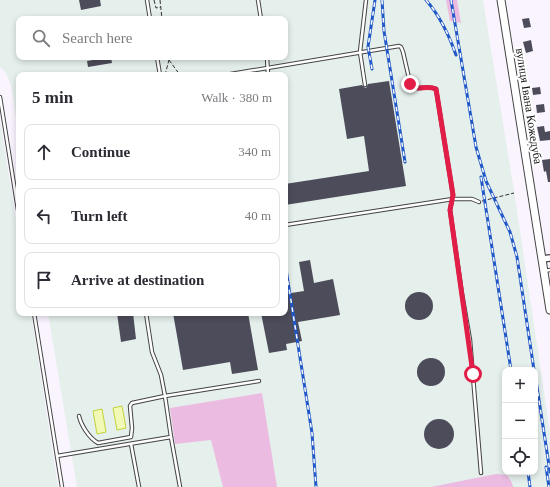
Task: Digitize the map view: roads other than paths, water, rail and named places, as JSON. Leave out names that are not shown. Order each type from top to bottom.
[{"type":"street","name":"вулиця Івана Кожедуба","points":[[501,0],[542,259],[547,271],[550,310]]},
{"type":"street","points":[[542,259],[550,258]]},
{"type":"lane","points":[[147,0],[150,16]]},
{"type":"lane","points":[[258,0],[261,16]]},
{"type":"lane","points":[[366,0],[360,52],[366,84]]},
{"type":"lane","points":[[243,72],[360,52],[401,47],[412,87],[433,87],[436,89],[453,195],[450,210],[470,347],[481,473]]},
{"type":"lane","points":[[158,60],[160,72]]},
{"type":"lane","points":[[267,60],[268,72]]},
{"type":"lane","points":[[0,97],[16,197]]},
{"type":"lane","points":[[288,225],[453,199],[472,199],[479,202]]},
{"type":"lane","points":[[34,316],[62,487]]},
{"type":"lane","points":[[146,316],[152,352],[160,371],[165,396],[180,487]]},
{"type":"lane","points":[[79,416],[80,421],[86,431],[98,443],[130,437],[132,428],[130,406],[132,403],[165,396],[259,381]]},
{"type":"lane","points":[[57,456],[171,437]]},
{"type":"lane","points":[[131,444],[139,487]]},
{"type":"railway","points":[[372,69],[368,47],[375,0]]},
{"type":"railway","points":[[382,0],[384,31],[405,162]]},
{"type":"railway","points":[[426,0],[444,26],[456,55]]},
{"type":"railway","points":[[451,0],[476,147],[486,181],[510,232],[517,257],[534,367]]},
{"type":"railway","points":[[481,177],[511,367]]},
{"type":"railway","points":[[288,282],[312,433],[316,487]]},
{"type":"railway","points":[[538,394],[550,472]]},
{"type":"railway","points":[[546,467],[549,487]]},
{"type":"railway","points":[[528,475],[530,487]]}]
